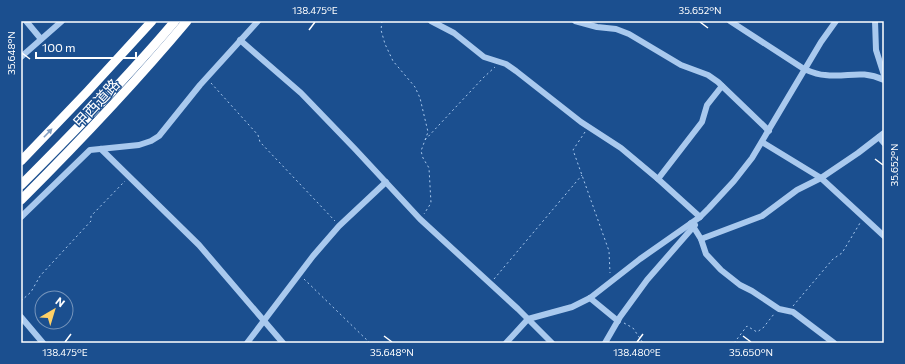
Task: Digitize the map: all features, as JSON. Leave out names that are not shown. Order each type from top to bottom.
[{"type":"highway","name":"甲西道路","points":[[21,161],[152,21]]},
{"type":"highway","points":[[21,185],[108,96],[175,21]]},
{"type":"highway","points":[[21,192],[67,147],[182,21]]},
{"type":"highway","name":"甲西道路","points":[[21,200],[82,139],[154,61],[187,21]]},
{"type":"street","points":[[26,21],[41,39]]},
{"type":"street","points":[[21,57],[62,21]]},
{"type":"street","points":[[21,217],[90,150],[139,145],[151,141],[159,136],[206,78],[258,21]]},
{"type":"street","points":[[431,21],[454,33],[484,57],[506,64],[516,71],[588,127],[621,148],[700,217]]},
{"type":"street","points":[[575,21],[597,27],[616,29],[629,34],[681,64],[708,75],[722,86],[769,131]]},
{"type":"street","points":[[730,21],[804,69],[823,75],[862,74],[878,77],[884,80]]},
{"type":"street","points":[[506,343],[528,319],[572,307],[590,298],[610,282],[692,225],[734,181],[752,158],[804,69],[836,21]]},
{"type":"street","points":[[875,21],[876,50],[884,75]]},
{"type":"street","points":[[240,40],[300,93],[420,219],[552,343]]},
{"type":"street","points":[[658,179],[702,122],[707,105],[722,86]]},
{"type":"street","points":[[701,239],[762,216],[797,190],[821,178],[881,135],[884,143]]},
{"type":"street","points":[[762,142],[821,178],[884,236]]},
{"type":"street","points":[[101,149],[199,245],[282,343]]},
{"type":"street","points":[[247,343],[313,256],[340,226],[386,182]]},
{"type":"street","points":[[605,343],[618,321],[647,280],[692,225],[709,208]]},
{"type":"street","points":[[692,225],[701,239],[706,254],[721,270],[740,285],[752,291],[778,309],[790,311],[834,343]]},
{"type":"street","points":[[590,298],[618,321]]},
{"type":"street","points":[[21,317],[42,343]]},
{"type":"path","points":[[382,21],[381,30],[384,44],[393,60],[415,87],[420,98],[428,132],[421,151],[429,168],[431,203],[420,219]]},
{"type":"path","points":[[425,140],[477,84],[500,63]]},
{"type":"path","points":[[206,78],[258,135],[260,142],[340,226]]},
{"type":"path","points":[[588,127],[573,150],[608,252],[610,282]]},
{"type":"path","points":[[490,284],[582,175]]},
{"type":"path","points":[[21,302],[32,292],[40,276],[91,221],[91,216],[130,176]]},
{"type":"path","points":[[790,311],[828,265],[842,253],[864,217]]},
{"type":"path","points":[[299,275],[370,343]]},
{"type":"path","points":[[734,343],[747,326],[758,332],[778,309]]},
{"type":"path","points":[[618,321],[633,328],[643,343]]}]
